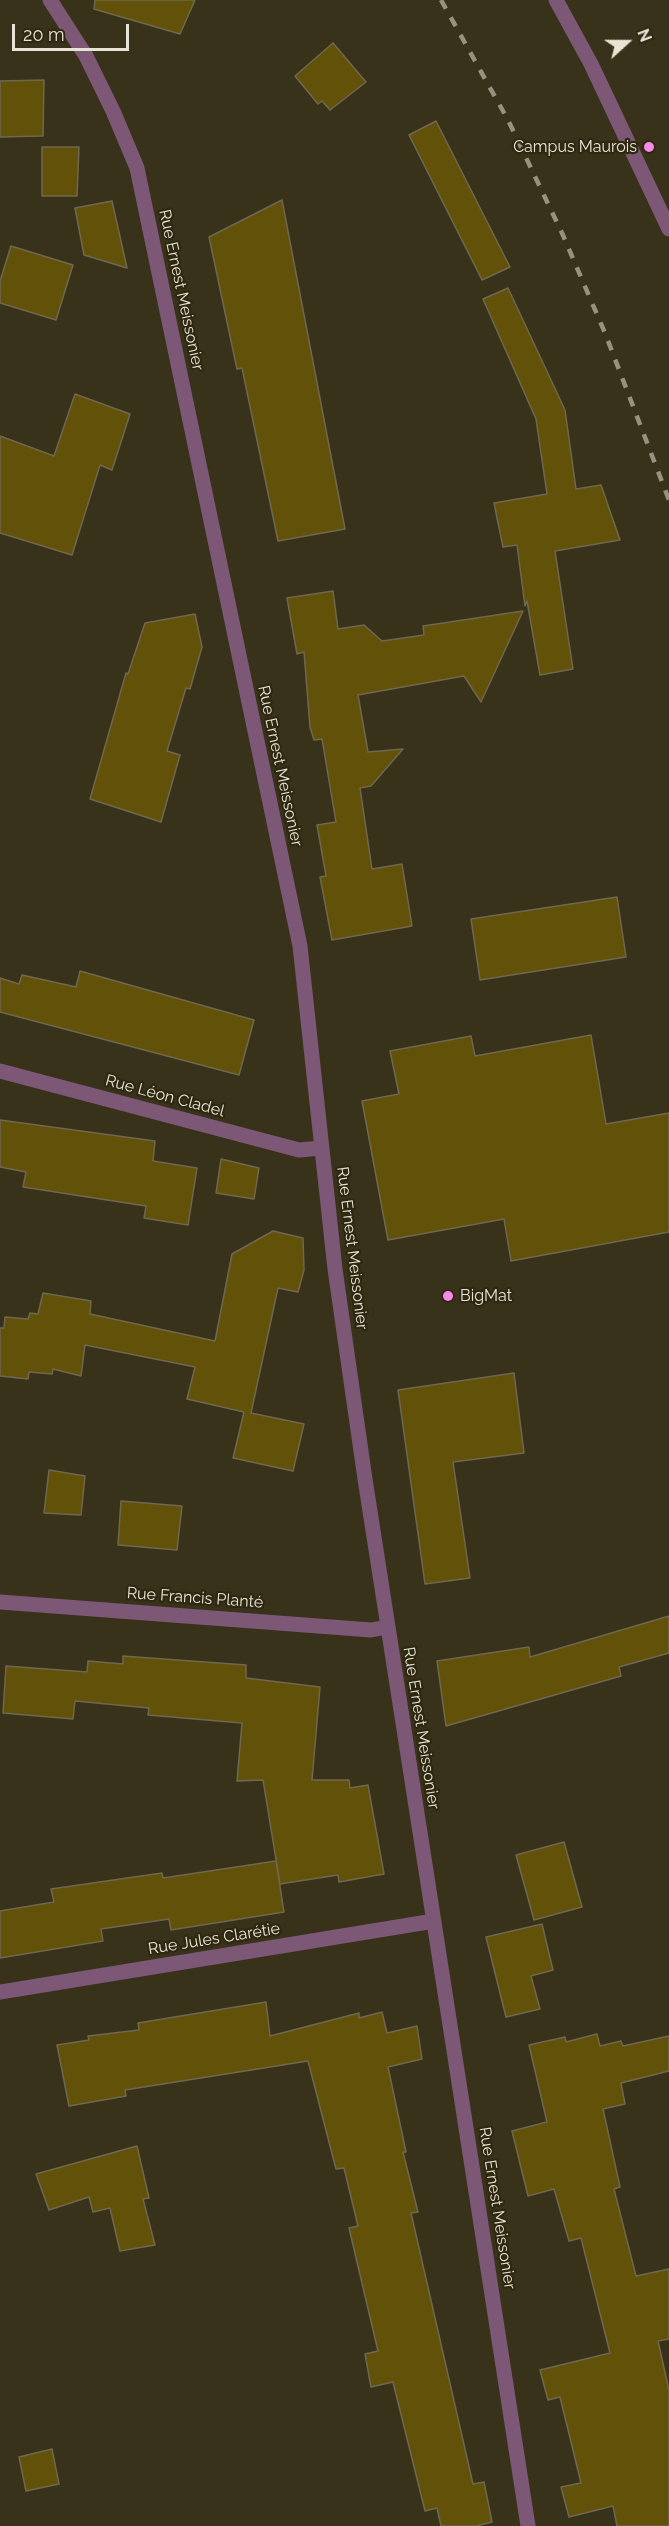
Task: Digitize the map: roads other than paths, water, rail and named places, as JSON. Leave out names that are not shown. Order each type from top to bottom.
[{"type":"street","name":"Rue Ernest Meissonier","points":[[50,0],[86,56],[113,111],[136,168],[300,946],[321,1148],[387,1627],[528,2526]]},
{"type":"street","points":[[556,0],[591,64],[669,229]]},
{"type":"street","name":"Rue Léon Cladel","points":[[0,1071],[300,1150],[321,1148]]},
{"type":"street","name":"Rue Francis Planté","points":[[0,1602],[370,1630],[387,1627]]},
{"type":"street","name":"Rue Jules Clarétie","points":[[0,1992],[434,1921]]},
{"type":"railway","points":[[441,0],[508,120],[562,233],[605,333],[669,500]]},
{"type":"place","name":"Campus Maurois","points":[[649,147]]},
{"type":"place","name":"BigMat","points":[[448,1296]]}]
